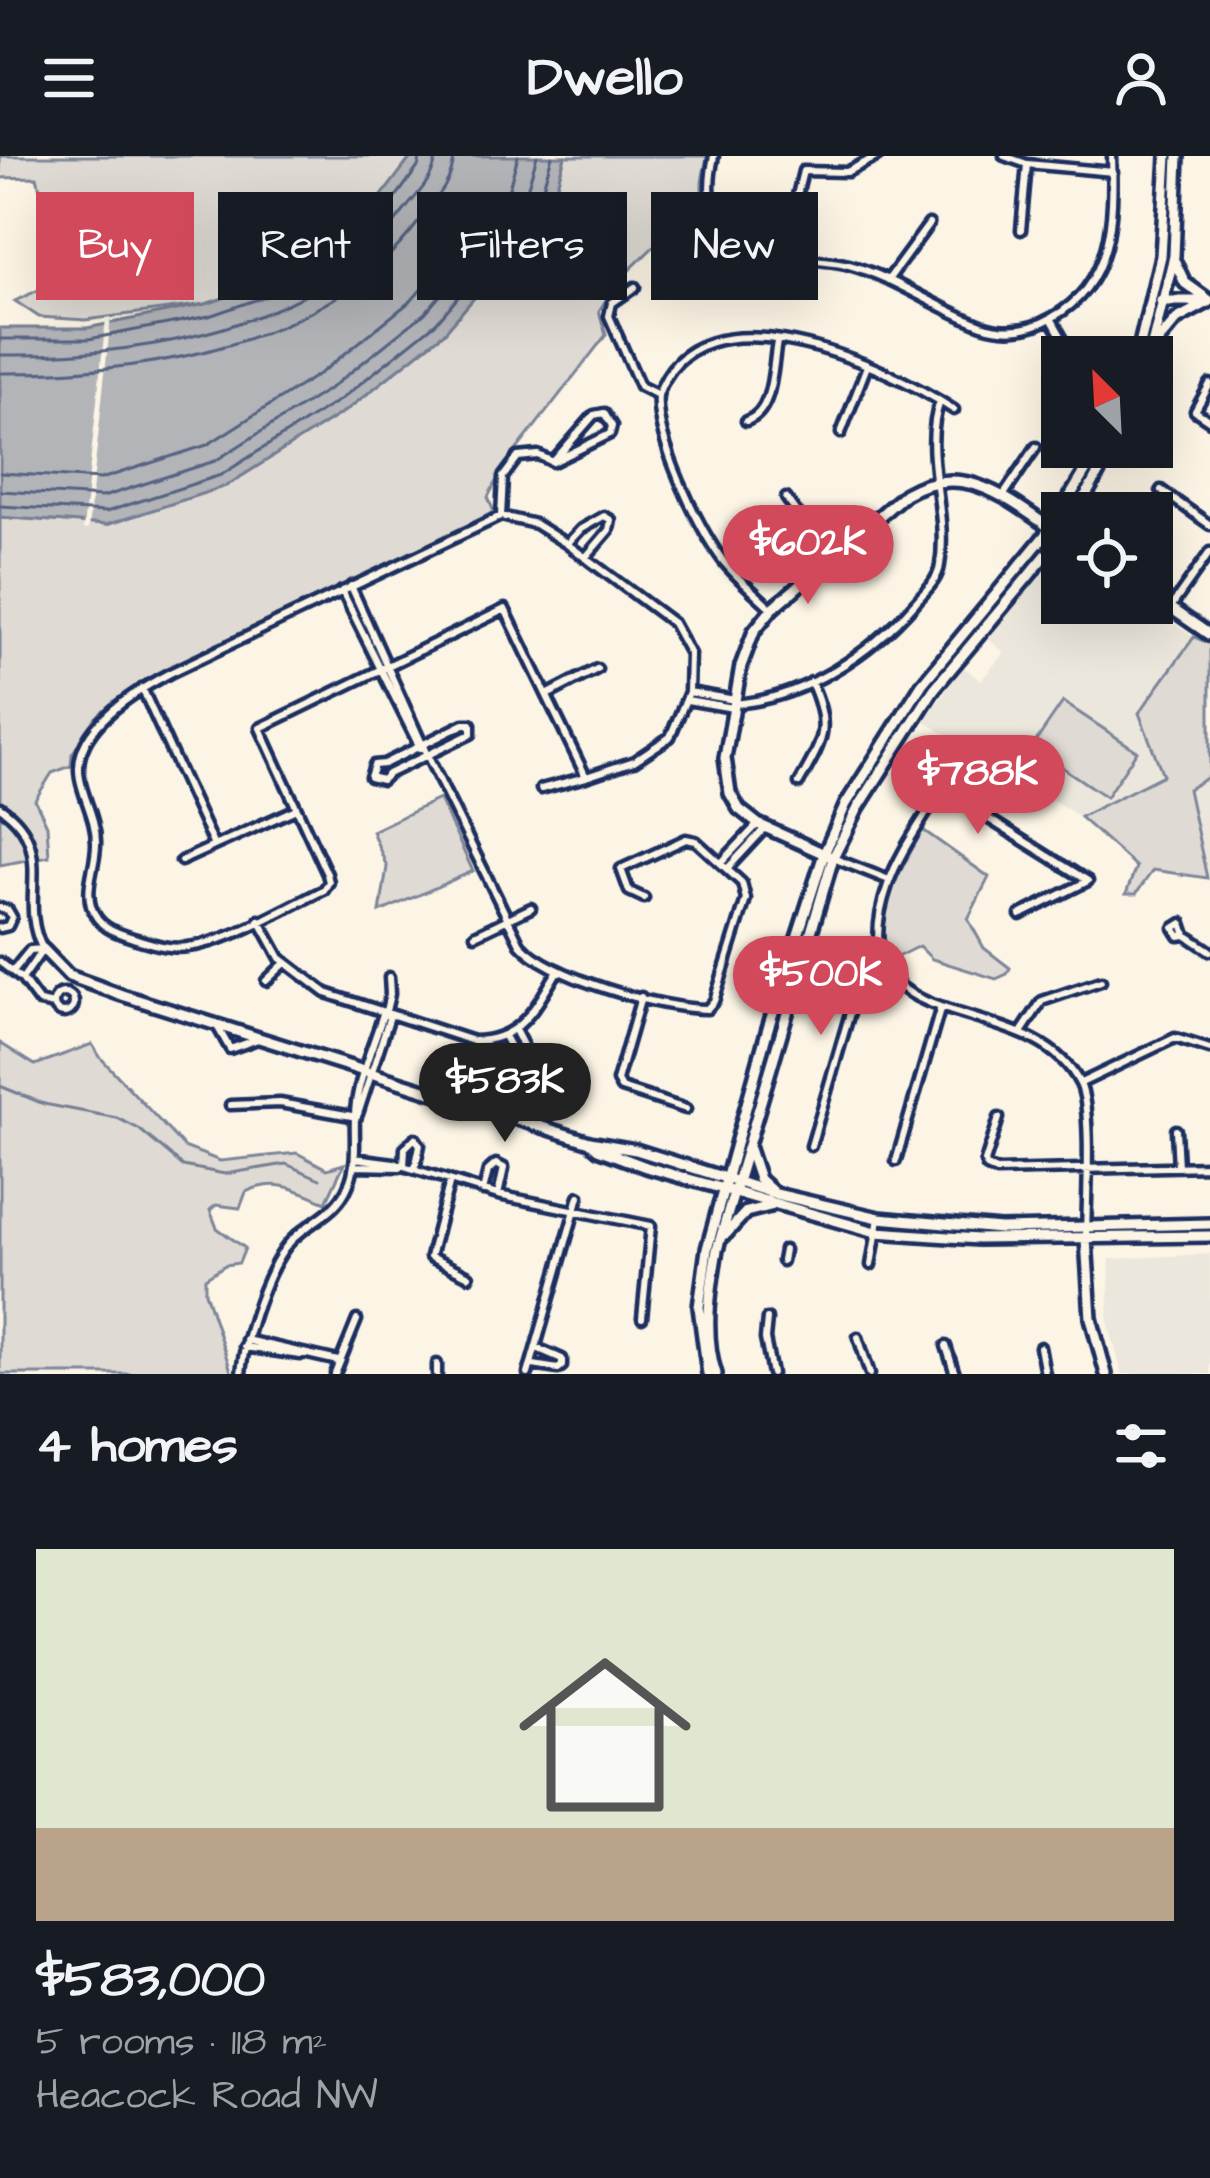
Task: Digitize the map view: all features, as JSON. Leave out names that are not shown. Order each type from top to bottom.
[{"type":"main road","points":[[1153,336],[1166,156]]},
{"type":"main road","points":[[1145,336],[1174,256],[1178,156]]},
{"type":"main road","points":[[1174,256],[1185,284],[1210,301]]},
{"type":"main road","points":[[1159,300],[1210,301]]},
{"type":"main road","points":[[1164,336],[1177,319],[1210,301]]},
{"type":"main road","points":[[829,856],[762,826],[740,808],[725,779],[734,704],[748,644],[772,609],[905,494],[939,481],[968,480],[1041,521]]},
{"type":"main road","points":[[712,1374],[702,1342],[701,1277],[846,805],[922,684],[1041,540]]},
{"type":"main road","points":[[712,1374],[710,1313],[729,1186],[749,1144],[829,856],[934,689],[1041,561]]},
{"type":"main road","points":[[1173,608],[1210,635]]},
{"type":"main road","points":[[43,949],[78,980],[590,1142],[614,1156],[876,1232],[978,1239],[1210,1224]]},
{"type":"main road","points":[[749,1144],[759,1179],[776,1200]]},
{"type":"main road","points":[[717,1250],[730,1227],[746,1212],[776,1200],[879,1218],[981,1228],[1210,1236]]},
{"type":"main road","points":[[1086,1233],[1091,1318],[1106,1374]]},
{"type":"street","points":[[709,192],[714,156]]},
{"type":"street","points":[[798,192],[803,171],[847,172],[878,156]]},
{"type":"street","points":[[1004,156],[1028,164],[1112,172]]},
{"type":"street","points":[[818,261],[848,265],[888,280],[989,327],[1021,329],[1051,318],[1080,298],[1100,268],[1110,235],[1112,156]]},
{"type":"street","points":[[1021,230],[1028,164]]},
{"type":"street","points":[[888,280],[928,224]]},
{"type":"street","points":[[635,287],[612,303],[609,316],[640,386],[658,395]]},
{"type":"street","points":[[1051,318],[1061,336]]},
{"type":"street","points":[[772,609],[730,569],[706,535],[659,428],[658,395],[670,368],[697,345],[728,337],[828,349],[955,410]]},
{"type":"street","points":[[746,421],[758,417],[765,406],[777,342]]},
{"type":"street","points":[[841,433],[867,366]]},
{"type":"street","points":[[1210,384],[1195,412],[1210,421]]},
{"type":"street","points":[[688,696],[734,704],[767,699],[810,680],[871,649],[937,578],[939,481],[931,436],[940,400]]},
{"type":"street","points":[[604,413],[612,426],[610,434],[553,462],[593,415],[604,413]]},
{"type":"street","points":[[1003,496],[1036,447]]},
{"type":"street","points":[[501,516],[503,477],[518,457],[538,455],[553,462]]},
{"type":"street","points":[[1161,490],[1210,525]]},
{"type":"street","points":[[786,498],[830,558]]},
{"type":"street","points":[[567,544],[604,515],[611,520],[609,530],[585,558]]},
{"type":"street","points":[[542,789],[586,777],[634,761],[670,737],[688,696],[690,654],[673,622],[567,544],[535,524],[501,516],[142,688],[92,735],[79,758],[96,836],[90,896],[96,916],[112,931],[176,948],[213,940],[329,885],[260,728],[505,608],[586,777]]},
{"type":"street","points":[[1173,604],[1210,552]]},
{"type":"street","points":[[351,586],[383,667]]},
{"type":"street","points":[[342,591],[524,950],[557,972],[641,997],[699,1010],[712,1005],[746,896],[742,883],[690,839],[626,865],[620,872],[626,888],[644,898]]},
{"type":"street","points":[[548,695],[597,669]]},
{"type":"street","points":[[799,783],[824,730],[824,713],[810,680]]},
{"type":"street","points":[[142,688],[214,846]]},
{"type":"street","points":[[464,724],[474,729],[382,780],[370,777],[374,765],[421,744],[464,724]]},
{"type":"street","points":[[1020,915],[1088,881],[941,789],[890,880],[879,919],[879,958],[907,993],[940,1010],[1022,1030],[1056,1054],[1080,1083],[1086,1106],[1086,1233]]},
{"type":"street","points":[[0,807],[20,824],[32,847],[33,921],[43,949]]},
{"type":"street","points":[[181,861],[296,809]]},
{"type":"street","points":[[724,866],[762,826]]},
{"type":"street","points":[[829,856],[890,880]]},
{"type":"street","points":[[0,908],[12,917],[8,926],[0,928]]},
{"type":"street","points":[[475,934],[531,908]]},
{"type":"street","points":[[259,920],[285,963],[333,997],[465,1040],[504,1036],[515,1030],[532,1014],[557,972]]},
{"type":"street","points":[[1186,934],[1210,951]]},
{"type":"street","points":[[13,971],[30,950],[43,949]]},
{"type":"street","points":[[22,979],[43,949]]},
{"type":"street","points":[[0,962],[22,979],[36,1000],[54,1005]]},
{"type":"street","points":[[266,981],[285,963]]},
{"type":"street","points":[[812,1146],[852,1006],[865,985],[887,970]]},
{"type":"street","points":[[242,1374],[245,1343],[284,1250],[334,1208],[348,1188],[354,1162],[355,1106],[386,1015],[388,977]]},
{"type":"street","points":[[1022,1030],[1042,1001],[1101,981]]},
{"type":"street","points":[[641,997],[616,1081],[622,1088],[686,1108]]},
{"type":"street","points":[[896,1161],[940,1010]]},
{"type":"street","points":[[216,1024],[230,1049],[261,1038]]},
{"type":"street","points":[[504,1036],[517,1060],[524,1061],[528,1055],[515,1030]]},
{"type":"street","points":[[1080,1083],[1175,1038],[1210,1049]]},
{"type":"street","points":[[230,1105],[280,1103],[357,1117]]},
{"type":"street","points":[[999,1118],[987,1168],[1085,1171],[1210,1166]]},
{"type":"street","points":[[1176,1130],[1178,1167]]},
{"type":"street","points":[[402,1167],[404,1148],[415,1138],[421,1145],[416,1169]]},
{"type":"street","points":[[354,1162],[416,1169],[498,1195],[651,1226],[642,1318]]},
{"type":"street","points":[[483,1191],[488,1171],[496,1164],[504,1168],[498,1195]]},
{"type":"street","points":[[450,1180],[430,1257],[470,1276]]},
{"type":"street","points":[[527,1374],[579,1196]]},
{"type":"street","points":[[871,1264],[879,1218]]},
{"type":"street","points":[[782,1261],[784,1250]]},
{"type":"street","points":[[767,1319],[765,1339],[772,1374]]},
{"type":"street","points":[[335,1374],[357,1320]]},
{"type":"street","points":[[858,1337],[870,1374]]},
{"type":"street","points":[[245,1343],[293,1356],[338,1361]]},
{"type":"street","points":[[946,1346],[955,1374]]},
{"type":"street","points":[[1040,1347],[1045,1374]]},
{"type":"street","points":[[532,1365],[562,1366],[562,1359],[538,1349]]},
{"type":"street","points":[[437,1364],[437,1374]]},
{"type":"shaded area","points":[[0,156],[412,156],[385,192],[218,192],[218,300],[86,320],[39,317],[15,301],[36,291],[36,300],[194,300],[194,192],[41,192],[37,177],[0,178]]},
{"type":"shaded area","points":[[565,156],[707,156],[702,192],[651,192],[651,249],[627,272],[627,192],[555,192]]},
{"type":"shaded area","points":[[472,300],[606,300],[599,311],[606,335],[504,466],[488,497],[494,512],[141,684],[84,736],[72,754],[71,766],[52,773],[35,800],[47,825],[49,856],[0,865],[0,517],[106,525],[226,486],[348,409],[444,333]]},
{"type":"shaded area","points":[[1041,576],[1041,624],[1173,623],[1194,637],[1139,713],[1163,775],[1080,817],[924,721],[963,667],[981,680],[1004,653],[988,638]]},
{"type":"shaded area","points":[[1194,637],[1210,644],[1210,776],[1188,789],[1207,878],[1153,870],[1136,894],[1126,894],[1136,867],[1080,817],[1163,775],[1139,713]]},
{"type":"shaded area","points":[[1063,702],[1137,751],[1106,797],[1032,747]]},
{"type":"shaded area","points":[[1210,776],[1210,882],[1188,789]]},
{"type":"shaded area","points":[[439,799],[473,871],[380,912],[387,867],[372,831]]},
{"type":"shaded area","points":[[923,830],[989,877],[968,919],[984,948],[1010,968],[1007,974],[996,979],[932,959],[919,946],[889,961],[884,926],[891,892]]},
{"type":"shaded area","points":[[0,1043],[35,1065],[92,1044],[184,1147],[220,1161],[297,1153],[327,1169],[344,1164],[326,1202],[286,1187],[267,1186],[246,1192],[240,1208],[216,1205],[210,1210],[217,1228],[245,1248],[239,1263],[225,1265],[205,1278],[205,1292],[232,1374],[0,1374]]},
{"type":"shaded area","points":[[1210,1254],[1210,1374],[1122,1374],[1108,1322],[1110,1259]]},
{"type":"water","points":[[412,156],[565,156],[555,192],[417,192],[417,300],[472,300],[444,333],[348,409],[226,486],[106,525],[0,517],[0,328],[87,328],[218,300],[393,300],[393,192],[385,192]]},
{"type":"pier","points":[[111,317],[88,530],[83,529],[106,318]]},
{"type":"waterway","points":[[0,1086],[44,1104],[117,1118],[139,1129],[183,1166],[225,1174],[286,1164],[320,1179]]}]
